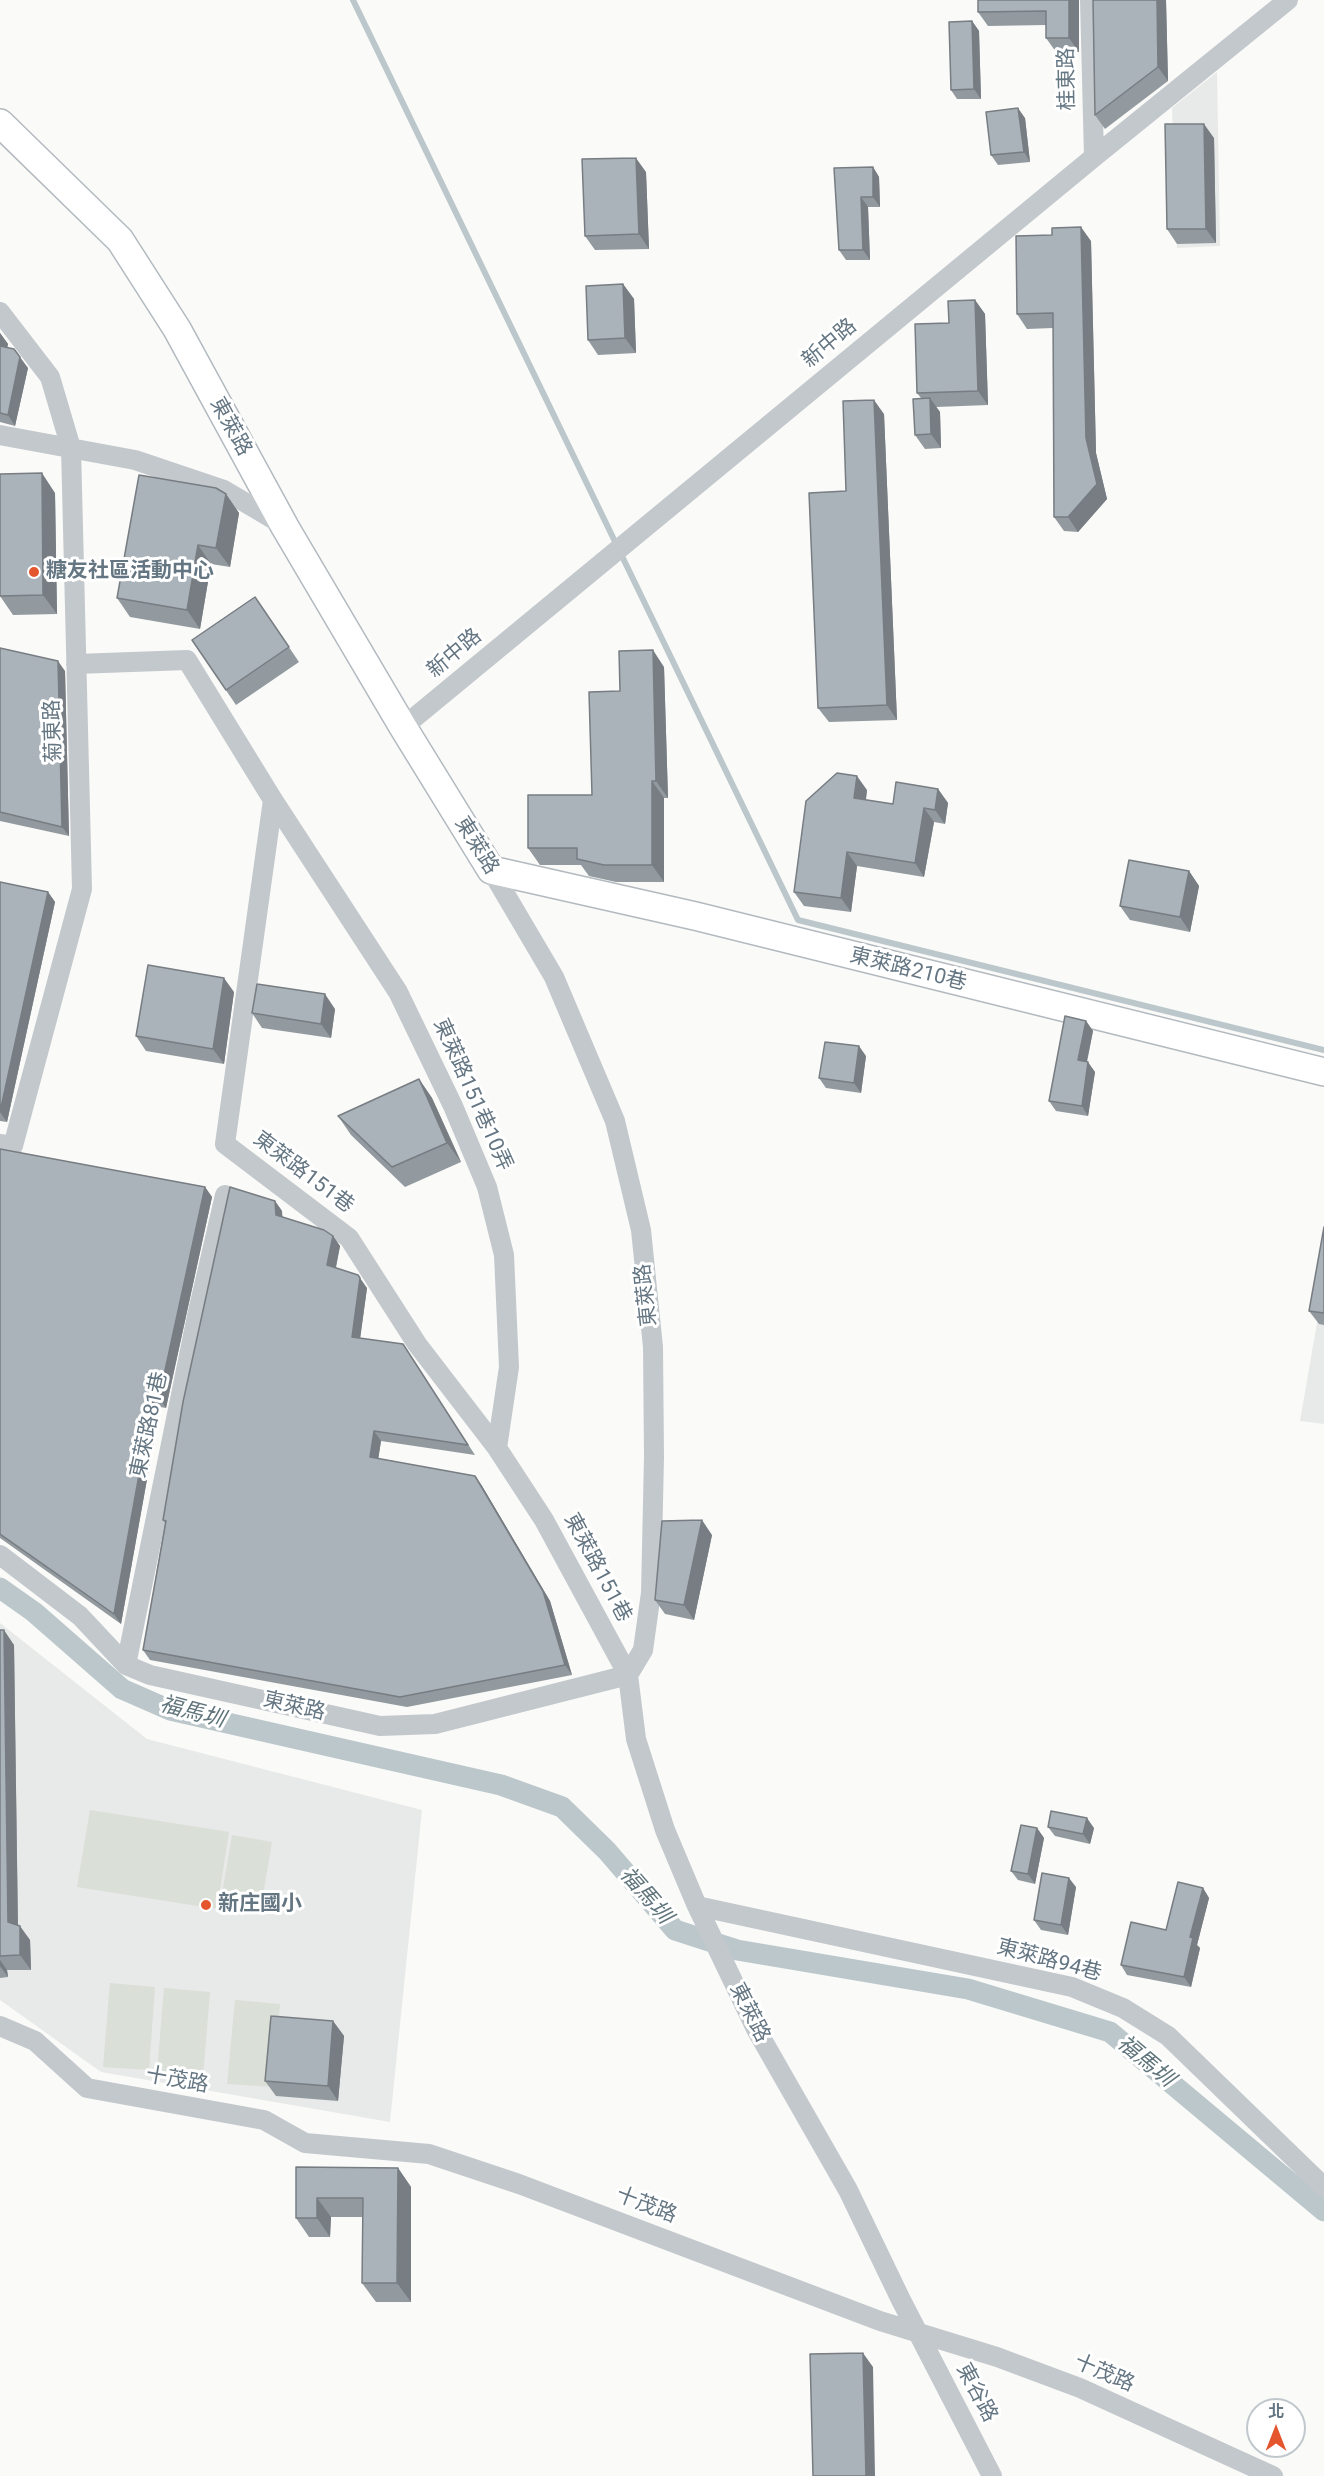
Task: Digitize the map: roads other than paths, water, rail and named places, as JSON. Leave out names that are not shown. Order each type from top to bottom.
[{"type":"street","name":"桂東路","points":[[1090,0],[1094,157]]},
{"type":"street","name":"新中路","points":[[403,727],[1094,157],[1288,0]]},
{"type":"street","name":"東萊路","points":[[0,123],[120,240],[177,329],[285,527],[554,977],[615,1121],[641,1230],[653,1347],[654,1457],[651,1593],[643,1650],[628,1675],[636,1739],[665,1830],[697,1906],[756,2029],[848,2190],[917,2332]]},
{"type":"street","name":"菊東路","points":[[0,312],[50,377],[70,448],[82,889],[13,1146],[0,1144]]},
{"type":"street","points":[[0,435],[135,460],[224,490],[285,527]]},
{"type":"street","points":[[76,664],[187,660],[273,800]]},
{"type":"street","name":"東萊路151巷10弄","points":[[273,800],[398,992],[453,1106],[487,1187],[504,1255],[509,1367],[497,1448]]},
{"type":"street","name":"東萊路151巷","points":[[273,800],[225,1144],[349,1238],[417,1344],[497,1448],[544,1520],[628,1675]]},
{"type":"street","name":"東萊路210巷","points":[[491,870],[695,916],[1324,1072]]},
{"type":"street","name":"東萊路81巷","points":[[126,1665],[197,1316],[225,1195]]},
{"type":"street","name":"東萊路","points":[[0,1555],[80,1616],[126,1665],[150,1675],[380,1726],[435,1724],[628,1675]]},
{"type":"street","name":"東萊路94巷","points":[[697,1906],[1072,1987],[1123,2008],[1168,2036],[1324,2187]]},
{"type":"street","name":"十茂路","points":[[0,2026],[35,2041],[87,2088],[264,2120],[304,2143],[429,2154],[519,2184],[880,2321],[997,2357],[1080,2388],[1273,2476]]},
{"type":"street","name":"東谷路","points":[[917,2332],[993,2476]]},
{"type":"waterway","points":[[353,0],[798,920],[1324,1050]]},
{"type":"waterway","name":"福馬圳","points":[[0,1588],[34,1612],[122,1689],[170,1710],[501,1785],[562,1807],[607,1851],[675,1930],[737,1950],[968,1989],[1110,2032],[1324,2211]]},
{"type":"place","name":"糖友社區活動中心","points":[[34,572]]},
{"type":"place","name":"新庄國小","points":[[206,1905]]}]
